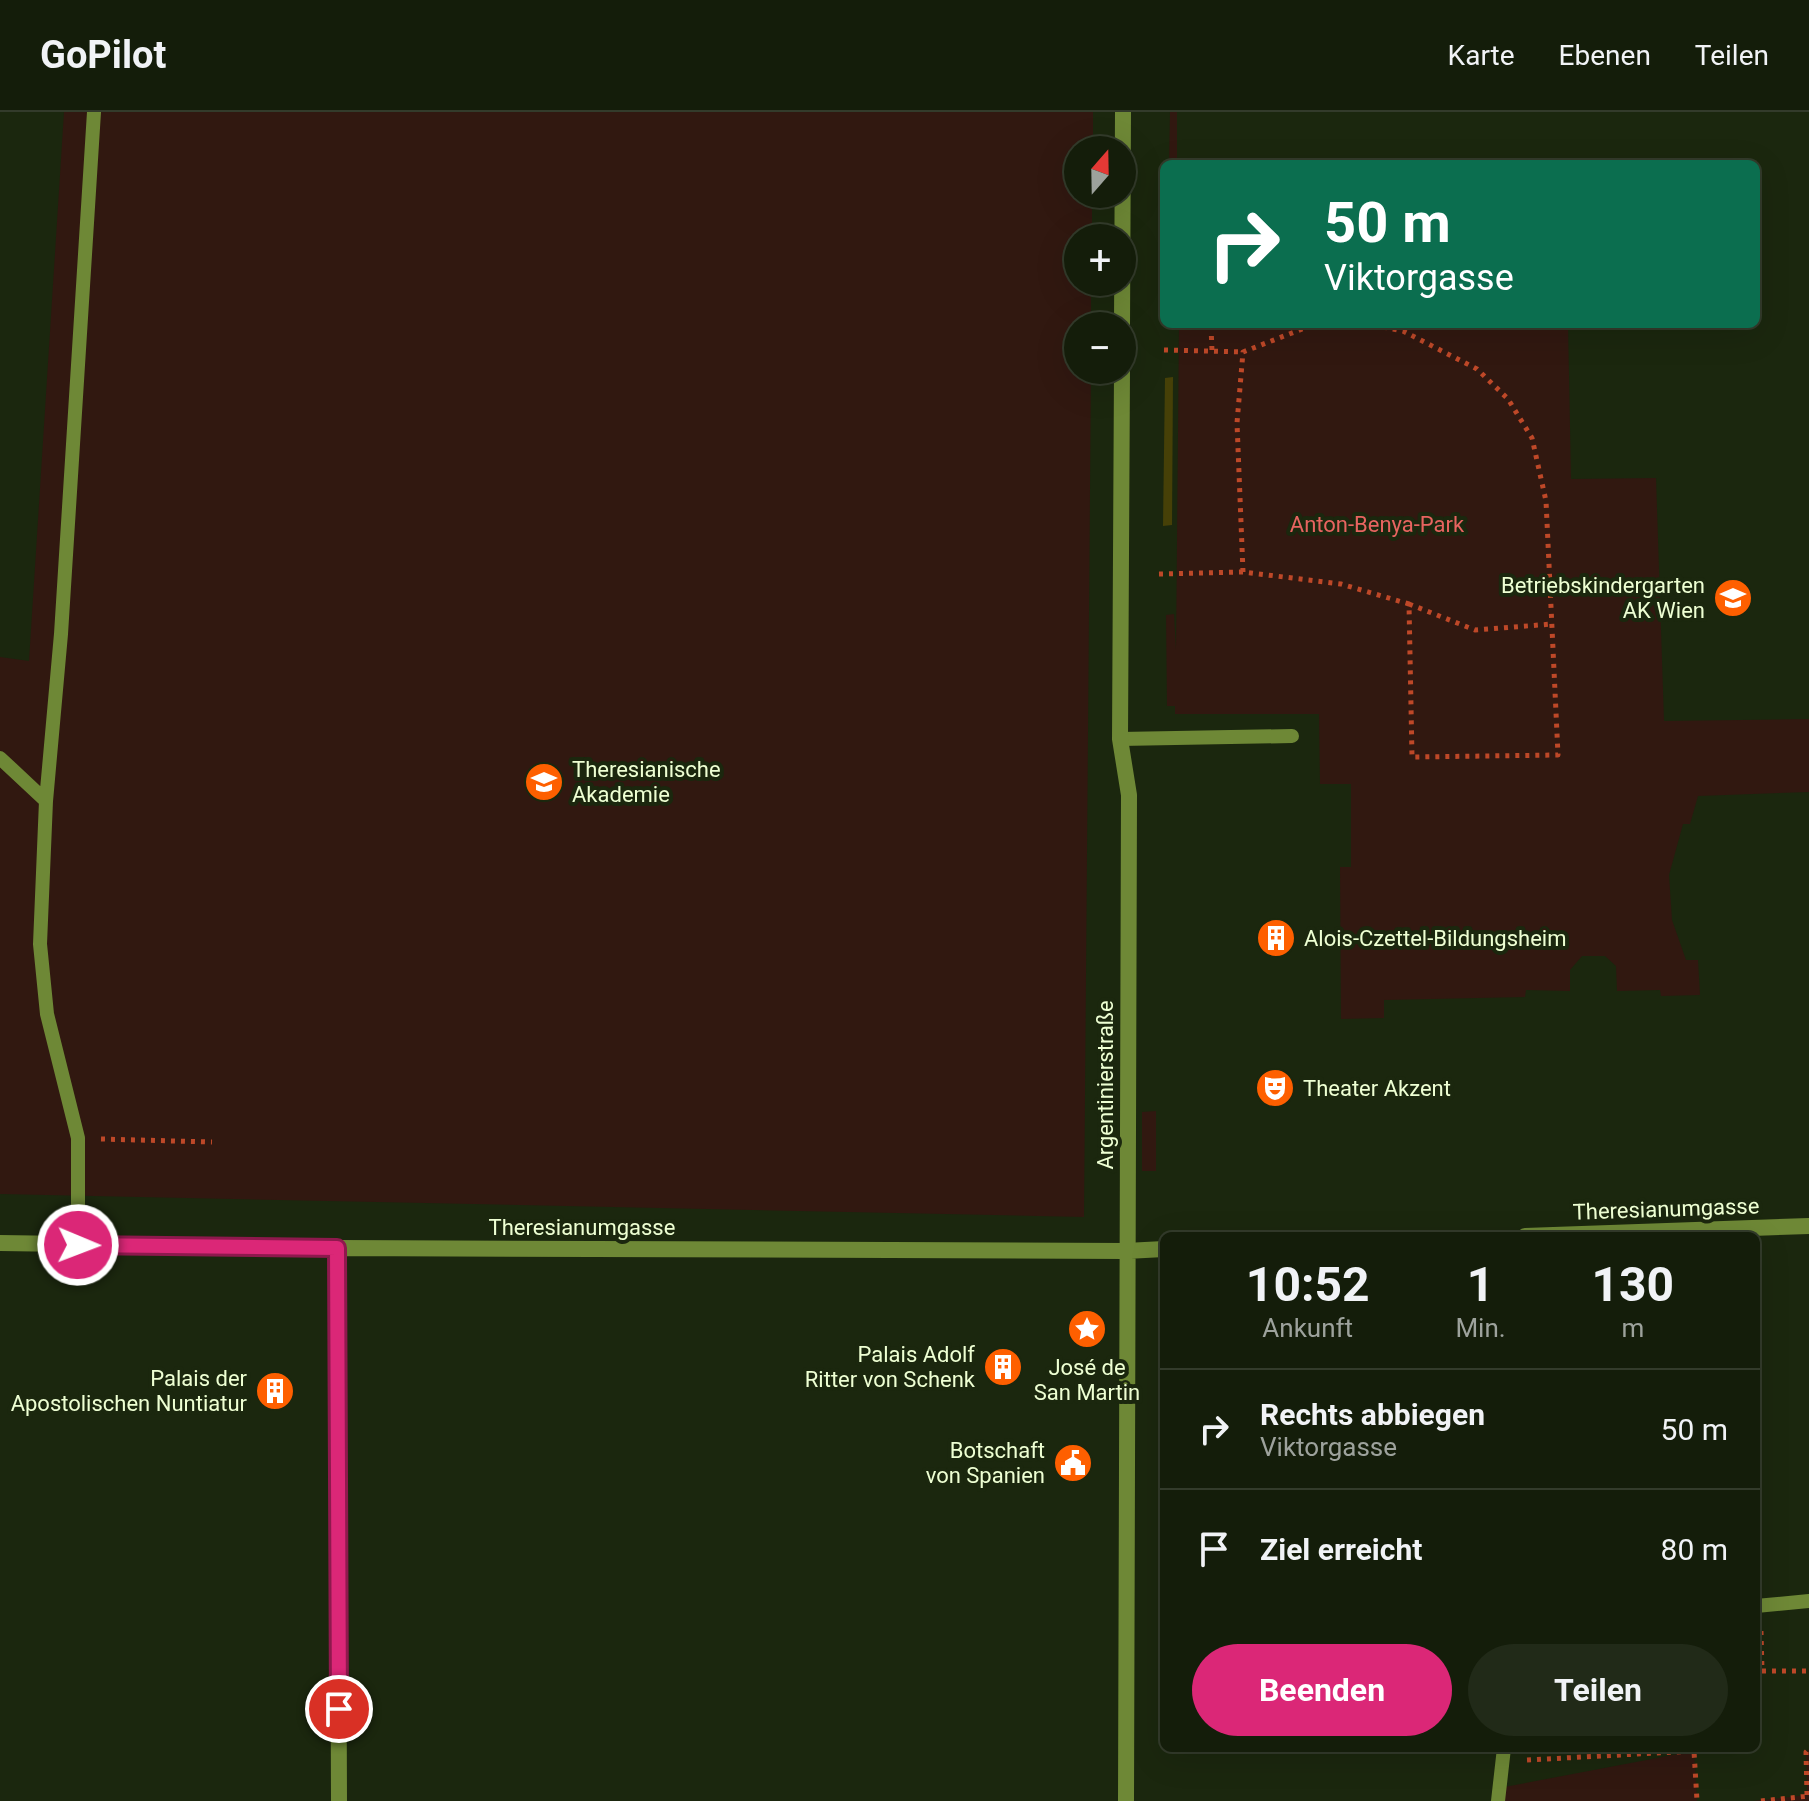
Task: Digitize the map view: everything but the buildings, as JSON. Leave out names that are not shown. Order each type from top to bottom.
[{"type":"street","points":[[1122,312],[1123,112]]},
{"type":"street","name":"Argentinierstraße","points":[[1122,384],[1120,739],[1129,795],[1126,1801]]},
{"type":"street","name":"Theresianumgasse","points":[[1639,1232],[1809,1226]]},
{"type":"street","name":"Theresianumgasse","points":[[0,1243],[337,1248],[1160,1249]]},
{"type":"street","points":[[337,1248],[339,1801]]},
{"type":"lane","points":[[78,1245],[78,1138],[47,1014],[40,944],[46,801],[61,634],[94,112]]},
{"type":"lane","points":[[1120,739],[1292,736]]},
{"type":"lane","points":[[0,758],[46,801]]},
{"type":"lane","points":[[1760,1606],[1809,1601]]},
{"type":"lane","points":[[1498,1801],[1503,1755]]},
{"type":"path","points":[[1211,328],[1212,351]]},
{"type":"path","points":[[1164,350],[1243,352],[1305,328]]},
{"type":"path","points":[[1388,328],[1403,331],[1477,369],[1508,399],[1532,438],[1546,501],[1558,755],[1412,757],[1409,604]]},
{"type":"path","points":[[1243,352],[1237,423],[1243,572]]},
{"type":"path","points":[[1159,574],[1243,572],[1341,584],[1409,604],[1475,630],[1552,624]]},
{"type":"path","points":[[78,1138],[212,1142]]},
{"type":"path","points":[[1760,1638],[1762,1671],[1809,1671]]},
{"type":"path","points":[[1761,1801],[1808,1796],[1806,1752],[1809,1749]]},
{"type":"path","points":[[1503,1755],[1646,1752]]},
{"type":"path","points":[[1694,1752],[1697,1801]]},
{"type":"green space","name":"Theresianische Akademie","points":[[64,112],[1093,112],[1093,136],[1064,136],[1064,208],[1092,208],[1092,224],[1064,224],[1064,296],[1091,296],[1091,312],[1064,312],[1064,384],[1091,384],[1084,1217],[0,1194],[0,657],[29,661]]},
{"type":"green space","points":[[1170,112],[1177,112],[1177,160],[1169,160]]},
{"type":"green space","name":"Anton-Benya-Park","points":[[1179,328],[1568,328],[1571,479],[1656,478],[1664,721],[1809,719],[1809,792],[1698,796],[1690,824],[1683,824],[1669,875],[1672,920],[1686,960],[1698,960],[1700,995],[1661,996],[1660,990],[1617,991],[1616,966],[1605,956],[1582,956],[1570,970],[1570,991],[1526,990],[1525,997],[1384,1000],[1384,1018],[1341,1019],[1340,867],[1351,867],[1351,784],[1320,784],[1319,714],[1175,714],[1175,706],[1167,706],[1166,615],[1174,614],[1176,650]]},
{"type":"green space","points":[[1156,1111],[1156,1171],[1142,1171],[1142,1112]]},
{"type":"green space","points":[[1809,1749],[1809,1801],[1753,1801],[1807,1795],[1806,1752]]},
{"type":"green space","points":[[1694,1752],[1697,1801],[1498,1801],[1499,1788]]},
{"type":"shaded area","points":[[1173,377],[1172,525],[1163,526],[1165,378]]},
{"type":"place","name":"Betriebskindergarten AK Wien","points":[[1733,598]]},
{"type":"place","name":"Theresianische Akademie","points":[[544,782]]},
{"type":"place","name":"Alois-Czettel-Bildungsheim","points":[[1276,938]]},
{"type":"place","name":"Theater Akzent","points":[[1275,1088]]},
{"type":"place","name":"José de San Martin","points":[[1087,1329]]},
{"type":"place","name":"Palais Adolf Ritter von Schenk","points":[[1003,1367]]},
{"type":"place","name":"Palais der Apostolischen Nuntiatur","points":[[275,1391]]},
{"type":"place","name":"Botschaft von Spanien","points":[[1073,1463]]},
{"type":"route","points":[[78,1245],[337,1248],[339,1709]]}]
